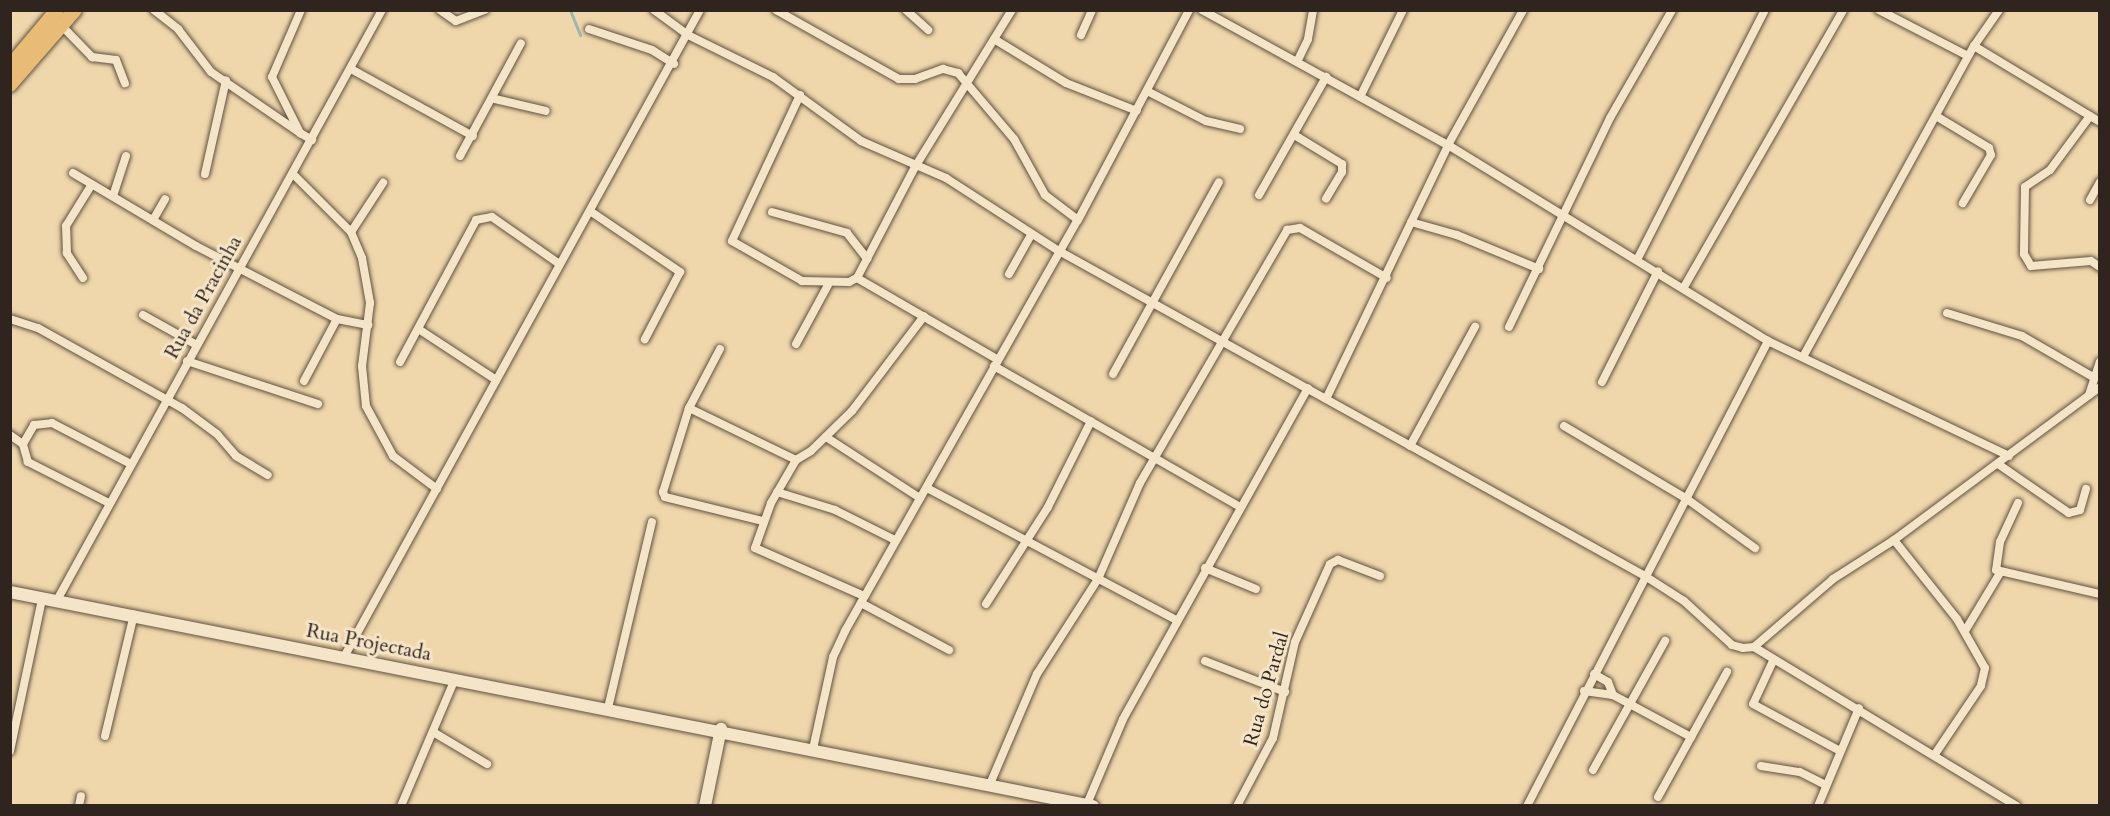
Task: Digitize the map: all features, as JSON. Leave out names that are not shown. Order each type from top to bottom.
[{"type":"main road","points":[[30,44],[45,10]]},
{"type":"main road","points":[[10,66],[57,10]]},
{"type":"main road","points":[[10,84],[75,10]]},
{"type":"main road","name":"Rua Projectada","points":[[10,592],[56,602],[134,614],[720,729],[1090,805]]},
{"type":"main road","points":[[705,806],[720,729]]},
{"type":"street","points":[[154,10],[178,29],[211,72],[312,140]]},
{"type":"street","points":[[300,133],[273,77],[301,10]]},
{"type":"street","name":"Rua da Pracinha","points":[[56,602],[107,502],[197,345],[237,267],[293,174],[382,10]]},
{"type":"street","points":[[440,10],[456,21],[484,10]]},
{"type":"street","points":[[654,10],[688,35],[746,61],[800,95],[861,141],[915,167],[946,178],[1059,251],[1225,341],[1645,576],[1684,601],[1732,645],[1754,647],[1773,661],[1860,708],[2017,806]]},
{"type":"street","points":[[344,657],[558,263],[674,64],[700,10]]},
{"type":"street","points":[[776,10],[899,79],[915,80],[950,69],[967,84],[1014,139],[1045,195],[1078,220]]},
{"type":"street","points":[[906,10],[917,14],[928,30]]},
{"type":"street","points":[[857,278],[915,167],[1012,10]]},
{"type":"street","points":[[1081,35],[1092,10]]},
{"type":"street","points":[[813,749],[833,657],[862,599],[1078,220],[1189,10]]},
{"type":"street","points":[[1202,10],[1448,145],[1638,258],[1768,341],[1803,355],[2008,456]]},
{"type":"street","points":[[1297,62],[1308,39],[1313,10]]},
{"type":"street","points":[[1360,97],[1403,10]]},
{"type":"street","points":[[1326,399],[1387,278],[1448,145],[1524,10]]},
{"type":"street","points":[[1509,327],[1565,216],[1610,118],[1672,10]]},
{"type":"street","points":[[1638,258],[1765,10]]},
{"type":"street","points":[[1684,287],[1843,10]]},
{"type":"street","points":[[1879,10],[1968,56]]},
{"type":"street","points":[[1803,355],[1968,56],[1999,10]]},
{"type":"street","points":[[61,25],[92,57],[116,60],[125,83]]},
{"type":"street","points":[[589,29],[652,50],[674,64]]},
{"type":"street","points":[[994,39],[1066,83],[1137,111]]},
{"type":"street","points":[[460,156],[495,99],[520,43]]},
{"type":"street","points":[[1974,46],[2100,122]]},
{"type":"street","points":[[351,69],[473,136]]},
{"type":"street","points":[[1259,195],[1296,136],[1326,77]]},
{"type":"street","points":[[205,174],[226,80]]},
{"type":"street","points":[[1147,91],[1206,121],[1240,129]]},
{"type":"street","points":[[800,95],[732,241],[790,276],[828,285],[857,278],[924,316],[1153,459],[1240,507]]},
{"type":"street","points":[[495,99],[546,111]]},
{"type":"street","points":[[1936,116],[1989,148],[1991,155],[1963,203]]},
{"type":"street","points":[[2090,116],[2050,170],[2025,188],[2024,254],[2031,266],[2091,261],[2100,267]]},
{"type":"street","points":[[1296,136],[1342,164],[1342,172],[1326,199]]},
{"type":"street","points":[[113,196],[126,156]]},
{"type":"street","points":[[73,173],[237,267],[337,318],[368,325]]},
{"type":"street","points":[[293,174],[351,232],[369,283],[368,325],[362,366],[366,406],[393,456],[437,489]]},
{"type":"street","points":[[1113,374],[1219,182]]},
{"type":"street","points":[[2090,200],[2100,182]]},
{"type":"street","points":[[351,232],[383,183]]},
{"type":"street","points":[[83,278],[67,252],[66,226],[92,184]]},
{"type":"street","points":[[153,220],[165,199]]},
{"type":"street","points":[[590,211],[680,272],[645,339]]},
{"type":"street","points":[[772,212],[847,233],[867,259]]},
{"type":"street","points":[[400,362],[420,330],[476,220],[483,216],[492,217],[558,263]]},
{"type":"street","points":[[1411,222],[1457,235],[1539,269]]},
{"type":"street","points":[[990,784],[1037,674],[1098,579],[1153,459],[1189,393],[1225,341],[1282,237],[1293,226],[1387,278]]},
{"type":"street","points":[[1009,274],[1031,235]]},
{"type":"street","points":[[1602,382],[1658,271]]},
{"type":"street","points":[[796,344],[828,285]]},
{"type":"street","points":[[1947,313],[2022,336],[2093,377]]},
{"type":"street","points":[[142,315],[197,345]]},
{"type":"street","points":[[924,316],[872,388],[826,437],[796,460],[763,521],[755,548],[862,599],[949,650]]},
{"type":"street","points":[[304,381],[337,318]]},
{"type":"street","points":[[10,319],[38,328],[199,418],[236,456],[268,475]]},
{"type":"street","points":[[1410,446],[1475,327]]},
{"type":"street","points":[[420,330],[496,380]]},
{"type":"street","points":[[1527,806],[1584,691],[1687,499],[1768,341]]},
{"type":"street","points":[[720,348],[689,408],[663,487],[665,497],[763,521]]},
{"type":"street","points":[[187,362],[318,404]]},
{"type":"street","points":[[2089,396],[2093,377],[2100,362]]},
{"type":"street","points":[[1754,647],[1809,598],[1894,540],[2100,387]]},
{"type":"street","points":[[1090,805],[1103,759],[1176,620],[1308,388]]},
{"type":"street","points":[[689,408],[796,460]]},
{"type":"street","points":[[986,604],[1028,541],[1091,421]]},
{"type":"street","points":[[23,444],[34,425],[44,422],[129,463]]},
{"type":"street","points":[[1564,426],[1687,499],[1755,549]]},
{"type":"street","points":[[10,435],[23,444],[28,462],[107,502]]},
{"type":"street","points":[[826,437],[920,498]]},
{"type":"street","points":[[1998,464],[2069,513],[2080,510],[2086,489]]},
{"type":"street","points":[[927,488],[1176,620]]},
{"type":"street","points":[[777,492],[835,510],[896,540]]},
{"type":"street","points":[[2018,503],[2000,542],[1995,566],[2000,573],[2100,594]]},
{"type":"street","points":[[608,708],[652,522]]},
{"type":"street","points":[[1894,540],[1965,631],[1985,677],[1935,754]]},
{"type":"street","name":"Rua do Pardal","points":[[1237,806],[1273,738],[1295,642],[1330,564],[1338,560],[1380,576]]},
{"type":"street","points":[[1205,568],[1256,589]]},
{"type":"street","points":[[1965,631],[2000,573]]},
{"type":"street","points":[[10,751],[42,599]]},
{"type":"street","points":[[105,736],[134,614]]},
{"type":"street","points":[[1593,770],[1665,640]]},
{"type":"street","points":[[1204,661],[1285,692]]},
{"type":"street","points":[[1773,661],[1753,704],[1840,751]]},
{"type":"street","points":[[1658,797],[1727,672]]},
{"type":"street","points":[[1594,674],[1608,682],[1613,695]]},
{"type":"street","points":[[401,806],[455,678]]},
{"type":"street","points":[[1584,691],[1613,695],[1691,737]]},
{"type":"street","points":[[1818,806],[1860,708]]},
{"type":"street","points":[[433,732],[487,764]]},
{"type":"street","points":[[1761,766],[1800,772],[1826,785]]},
{"type":"street","points":[[79,806],[81,796]]},
{"type":"waterway","points":[[570,10],[580,35]]}]
